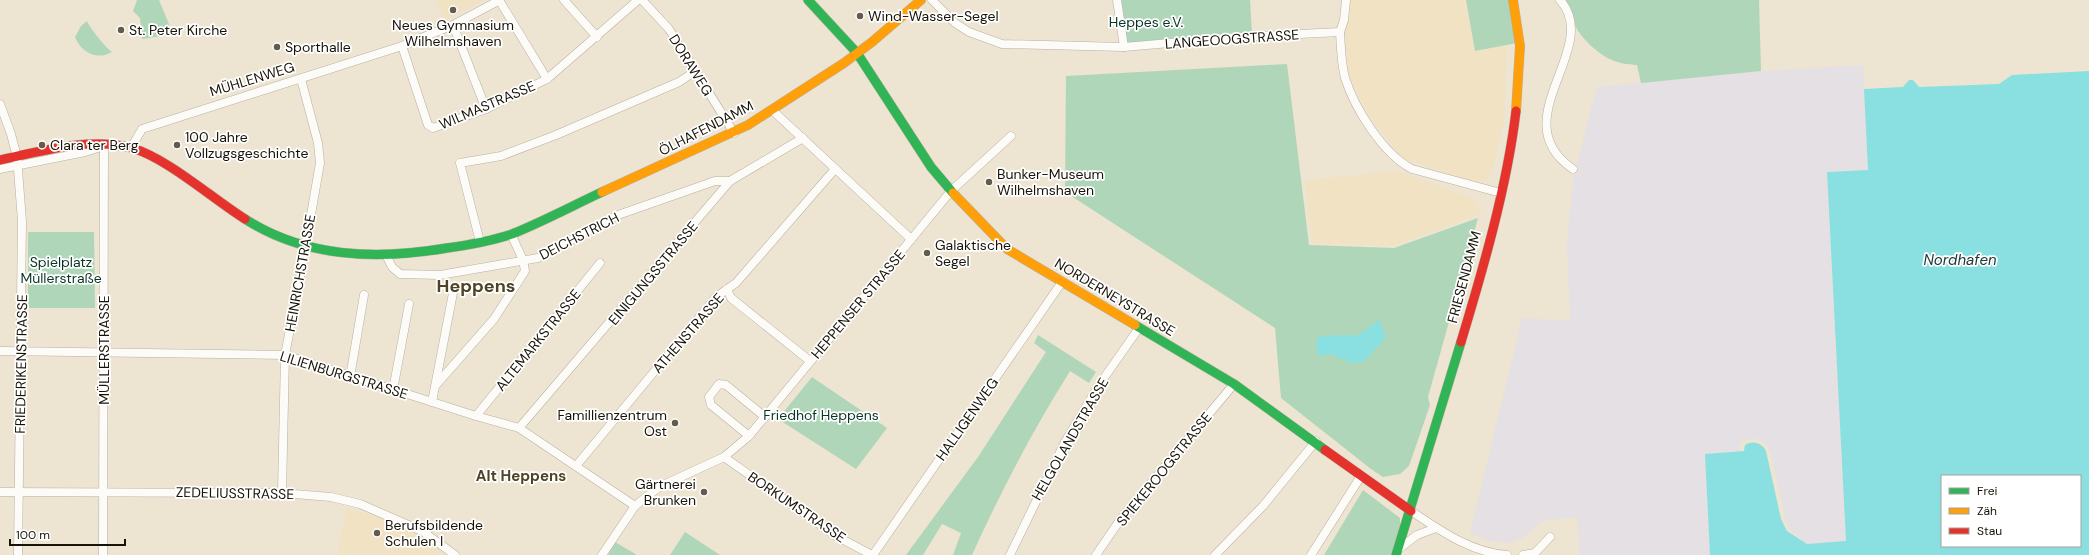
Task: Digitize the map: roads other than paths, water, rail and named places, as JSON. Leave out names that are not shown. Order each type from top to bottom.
[{"type":"street","points":[[499,0],[547,79]]},
{"type":"street","name":"MÜHLENWEG","points":[[131,148],[142,129],[402,46],[453,25],[499,0]]},
{"type":"street","points":[[564,0],[597,37]]},
{"type":"street","name":"WILMASTRASSE","points":[[402,46],[428,125],[433,128],[486,109],[547,79],[638,0]]},
{"type":"street","name":"DORAWEG","points":[[642,0],[668,29],[734,133]]},
{"type":"street","name":"NORDERNEYSTRASSE","points":[[808,0],[846,39],[857,53],[913,140],[951,190],[1007,249],[1234,384],[1316,441],[1361,476],[1411,510]]},
{"type":"street","name":"ÖLHAFENDAMM","points":[[131,148],[173,170],[260,228],[288,241],[305,246],[358,255],[386,256],[480,242],[512,234],[734,133],[772,110],[857,53],[922,0]]},
{"type":"street","name":"LANGEOOGSTRASSE","points":[[932,0],[955,23],[969,32],[1002,44],[1124,47],[1238,37],[1340,32]]},
{"type":"street","points":[[1117,0],[1124,47]]},
{"type":"street","points":[[1346,0],[1344,20],[1340,32],[1343,65],[1350,91],[1371,127],[1390,154],[1400,163],[1412,169],[1501,193]]},
{"type":"street","name":"FRIESENDAMM","points":[[1398,551],[1469,316],[1501,193],[1512,142],[1518,90],[1520,46],[1513,0]]},
{"type":"street","points":[[1560,0],[1566,10],[1571,35],[1568,51],[1548,104],[1546,124],[1551,144],[1557,155],[1573,169]]},
{"type":"street","points":[[453,25],[486,109]]},
{"type":"street","points":[[480,242],[460,163],[501,156],[556,135],[679,82],[694,72]]},
{"type":"street","name":"HEINRICHSTRASSE","points":[[282,493],[285,355],[320,163],[318,143],[301,79]]},
{"type":"street","name":"FRIEDERIKENSTRASSE","points":[[0,104],[11,134],[17,161],[23,253],[18,555]]},
{"type":"street","points":[[772,110],[911,239]]},
{"type":"street","name":"HEPPENSER STRASSE","points":[[602,555],[635,506],[659,487],[724,457],[748,436],[951,190],[1011,136]]},
{"type":"street","name":"EINIGUNGSSTRASSE","points":[[519,428],[730,180],[803,138]]},
{"type":"street","points":[[0,169],[17,161],[84,145],[131,148]]},
{"type":"street","name":"MÜLLERSTRASSE","points":[[103,555],[104,146]]},
{"type":"street","points":[[0,160],[17,161]]},
{"type":"street","name":"ATHENSTRASSE","points":[[576,466],[716,296],[736,283],[835,169]]},
{"type":"street","name":"DEICHSTRICH","points":[[386,256],[392,267],[400,274],[440,275],[538,258],[618,215],[715,181],[730,180]]},
{"type":"street","points":[[436,385],[494,319],[525,271],[523,260],[512,234]]},
{"type":"street","name":"ALTEMARKSTRASSE","points":[[476,416],[600,263]]},
{"type":"street","name":"HALLIGENWEG","points":[[872,555],[1062,282]]},
{"type":"street","points":[[727,290],[731,298],[810,361]]},
{"type":"street","points":[[432,402],[453,293]]},
{"type":"street","points":[[350,377],[364,295]]},
{"type":"street","points":[[393,390],[409,304]]},
{"type":"street","name":"HELGOLANDSTRASSE","points":[[1010,555],[1065,442],[1099,386],[1139,328]]},
{"type":"street","name":"LILIENBURGSTRASSE","points":[[0,351],[21,350],[104,353],[200,352],[285,355],[350,377],[519,428],[635,506]]},
{"type":"street","points":[[748,436],[712,405],[709,397],[720,384],[726,385],[765,417]]},
{"type":"street","name":"SPIEKEROOGSTRASSE","points":[[1096,555],[1120,520],[1234,384]]},
{"type":"street","points":[[1215,555],[1263,506],[1316,441]]},
{"type":"street","name":"BORKUMSTRASSE","points":[[724,457],[836,536],[872,555]]},
{"type":"street","points":[[1311,555],[1361,476]]},
{"type":"street","name":"ZEDELIUSSTRASSE","points":[[0,492],[282,493],[331,497],[360,504],[422,531],[455,555]]},
{"type":"street","points":[[1411,510],[1436,528],[1471,547],[1507,555]]},
{"type":"street","points":[[1398,551],[1417,535],[1436,528]]},
{"type":"street","points":[[1522,555],[1539,550],[1550,537]]},
{"type":"water","name":"Nordhafen","points":[[2089,71],[2089,555],[1710,555],[1705,454],[1744,451],[1745,445],[1748,443],[1760,444],[1766,451],[1781,519],[1787,531],[1807,544],[1846,541],[1827,172],[1868,170],[1864,89],[1903,87],[1909,80],[1913,80],[1919,87],[1999,84],[2012,75]]},
{"type":"water","points":[[1379,320],[1386,337],[1365,361],[1351,363],[1331,354],[1318,356],[1316,344],[1319,336],[1359,335]]},
{"type":"place","name":"Neues Gymnasium Wilhelmshaven","points":[[453,10]]},
{"type":"place","name":"Wind-Wasser-Segel","points":[[860,16]]},
{"type":"place","name":"St. Peter Kirche","points":[[121,30]]},
{"type":"place","name":"Sporthalle","points":[[277,47]]},
{"type":"place","name":"Clara ter Berg","points":[[42,145]]},
{"type":"place","name":"100 Jahre Vollzugsgeschichte","points":[[177,145]]},
{"type":"place","name":"Bunker-Museum Wilhelmshaven","points":[[989,182]]},
{"type":"place","name":"Galaktische Segel","points":[[927,253]]},
{"type":"place","name":"Famillienzentrum Ost","points":[[675,423]]},
{"type":"place","name":"Gärtnerei Brunken","points":[[704,492]]},
{"type":"place","name":"Berufsbildende Schulen I","points":[[377,533]]},
{"type":"district","name":"Heppens","points":[[476,286]]},
{"type":"district","name":"Alt Heppens","points":[[521,476]]},
{"type":"park label","name":"Heppes e.V.","points":[[1146,22]]},
{"type":"park label","name":"Spielplatz Müllerstraße","points":[[61,270]]},
{"type":"park label","name":"Friedhof Heppens","points":[[821,415]]}]
